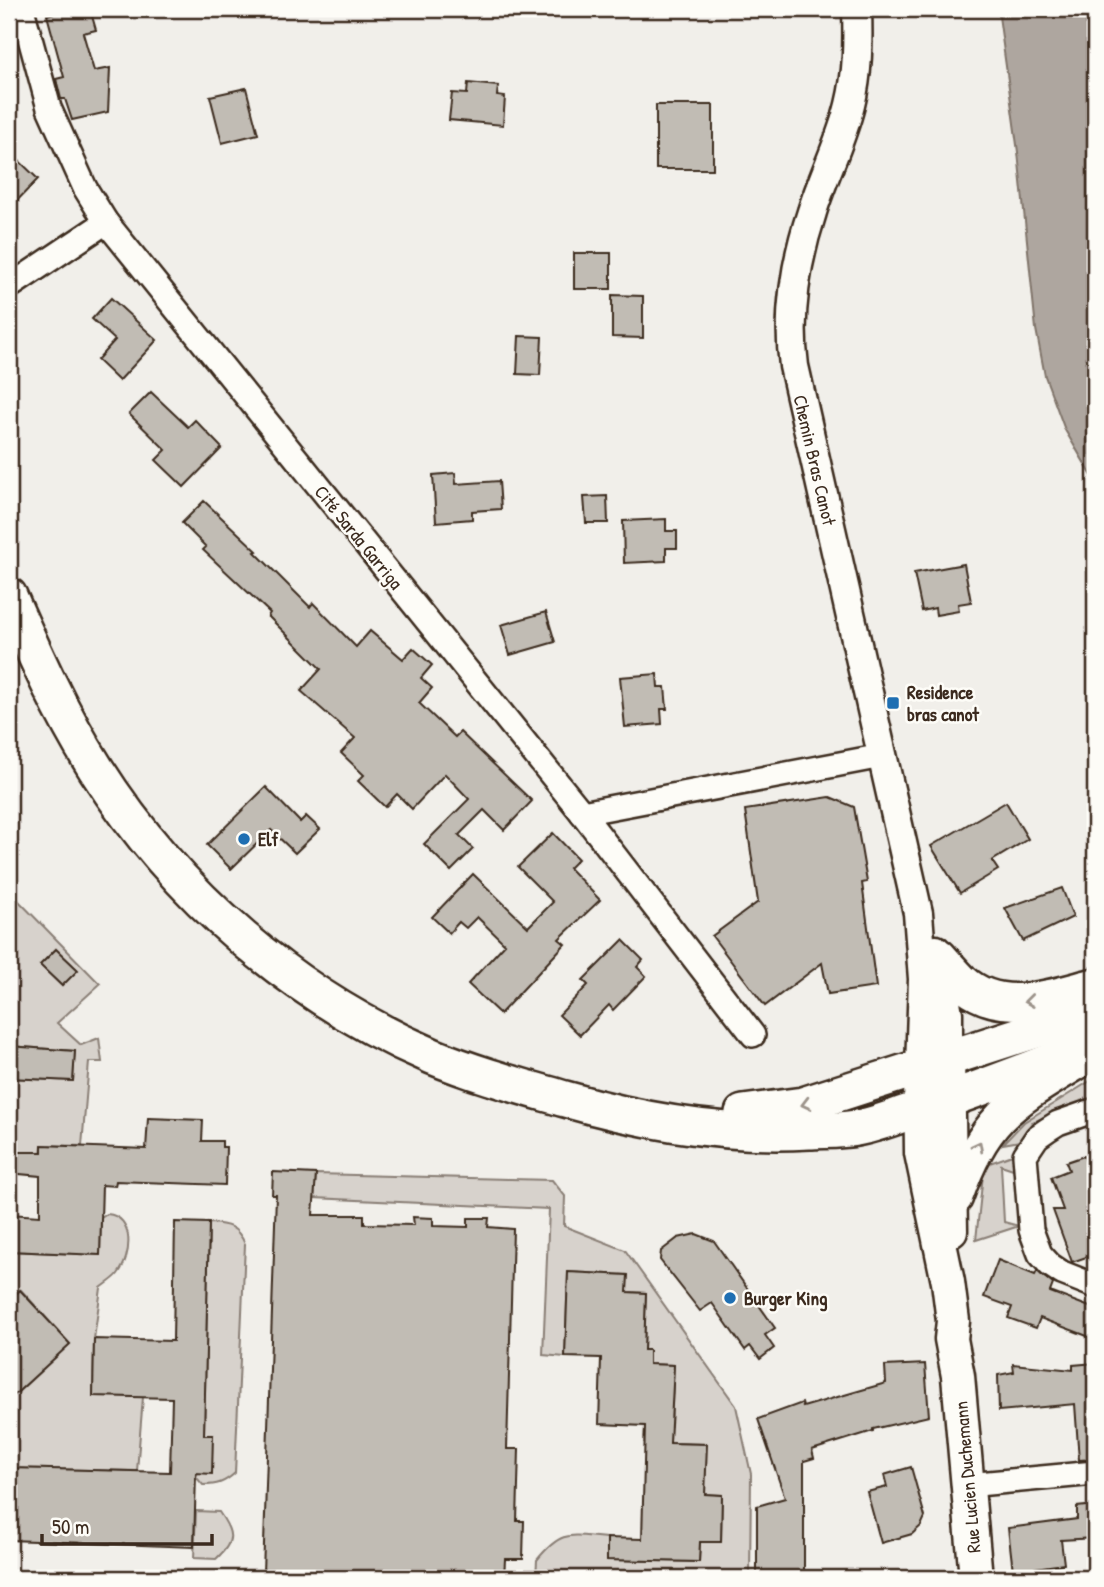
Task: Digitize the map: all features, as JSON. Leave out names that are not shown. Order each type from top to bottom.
[{"type":"main road","points":[[9,596],[61,708],[96,768],[125,812],[162,856],[224,923],[277,968],[337,1006],[402,1042],[495,1079],[607,1111],[721,1131],[771,1133],[855,1128],[935,1104],[1095,1044]]},
{"type":"main road","points":[[939,957],[962,982],[991,999],[1012,1003],[1033,1001],[1095,985]]},
{"type":"main road","points":[[607,1111],[755,1113],[803,1105],[1095,1011]]},
{"type":"main road","points":[[952,1209],[979,1143],[1000,1115],[1032,1090],[1095,1052]]},
{"type":"main road","points":[[934,1063],[935,1104]]},
{"type":"main road","name":"Rue Lucien Duchemann","points":[[935,1104],[952,1209],[948,1282]]},
{"type":"main road","name":"Rue Lucien Duchemann","points":[[935,1104],[921,1153],[948,1282],[953,1321],[951,1339],[958,1376],[976,1578]]},
{"type":"street","name":"Cité Sarda Garriga","points":[[22,9],[49,108],[85,188],[106,222],[582,813],[753,1035]]},
{"type":"street","name":"Chemin Bras Canot","points":[[857,9],[858,54],[850,107],[812,211],[803,245],[790,339],[918,913],[934,1063]]},
{"type":"street","points":[[9,287],[106,222]]},
{"type":"street","points":[[582,813],[882,756]]},
{"type":"street","name":"Chemin Bras Canot","points":[[918,913],[939,957],[948,1013],[934,1063]]},
{"type":"street","points":[[1095,1110],[1047,1130],[1037,1137],[1026,1156],[1034,1243],[1050,1265],[1062,1273],[1095,1286]]},
{"type":"street","points":[[967,1485],[1095,1473]]},
{"type":"shaded area","points":[[998,9],[1095,9],[1095,481],[1065,430],[1045,376],[1036,329],[1018,152]]},
{"type":"shaded area","points":[[9,891],[100,984],[57,1023],[81,1045],[99,1038],[102,1062],[89,1062],[82,1146],[42,1145],[40,1166],[25,1152],[9,1152],[9,1078],[73,1081],[75,1051],[9,1046]],"holes":[[[56,949],[77,969],[62,986],[40,965]]]},
{"type":"shaded area","points":[[1095,1078],[1095,1100],[1032,1122],[1020,1141],[1003,1144],[1024,1122]]},
{"type":"shaded area","points":[[1015,1154],[1019,1171],[1001,1165],[1004,1222],[1019,1226],[976,1240],[984,1165]]},
{"type":"shaded area","points":[[316,1174],[552,1180],[565,1196],[564,1226],[625,1250],[736,1406],[751,1474],[750,1578],[536,1578],[537,1560],[553,1543],[568,1536],[607,1538],[607,1560],[699,1562],[700,1542],[721,1542],[722,1495],[705,1494],[706,1444],[644,1442],[645,1426],[671,1426],[674,1365],[649,1364],[649,1350],[644,1350],[646,1293],[627,1292],[627,1275],[568,1272],[565,1357],[543,1355],[549,1209],[314,1198]]},
{"type":"shaded area","points":[[107,1214],[116,1216],[122,1222],[126,1229],[128,1248],[118,1274],[101,1288],[94,1339],[93,1395],[143,1397],[137,1471],[9,1468],[9,1385],[17,1393],[70,1344],[21,1290],[9,1301],[9,1251],[100,1255],[101,1218]]},
{"type":"shaded area","points":[[209,1223],[231,1227],[239,1233],[245,1244],[235,1473],[220,1483],[203,1485],[196,1477],[213,1435],[204,1435]]},
{"type":"shaded area","points":[[196,1511],[219,1512],[227,1525],[229,1541],[216,1559],[194,1558]]},
{"type":"building","points":[[70,9],[90,9],[96,30],[83,33],[94,71],[110,68],[108,112],[72,120],[65,99],[61,99],[56,79],[64,77],[47,15]]},
{"type":"building","points":[[468,83],[498,86],[497,96],[505,97],[503,125],[449,120],[452,93],[467,94]]},
{"type":"building","points":[[246,88],[258,134],[222,143],[210,96]]},
{"type":"building","points":[[656,105],[713,105],[713,169],[656,169]]},
{"type":"building","points":[[9,151],[38,179],[9,209]]},
{"type":"building","points":[[574,253],[611,253],[611,289],[574,289]]},
{"type":"building","points":[[612,295],[643,296],[643,338],[612,337]]},
{"type":"building","points":[[111,298],[157,340],[119,381],[97,360],[115,340],[92,319]]},
{"type":"building","points":[[519,336],[542,337],[540,375],[517,374]]},
{"type":"building","points":[[151,392],[188,427],[195,420],[222,448],[184,487],[156,460],[166,450],[129,414]]},
{"type":"building","points":[[455,473],[456,484],[499,481],[501,509],[472,511],[472,519],[436,522],[433,475]]},
{"type":"building","points":[[607,496],[608,523],[586,523],[584,497]]},
{"type":"building","points":[[204,501],[257,551],[255,552],[310,607],[313,603],[356,647],[370,631],[403,659],[413,648],[432,665],[421,678],[432,688],[419,703],[455,737],[460,732],[532,801],[504,830],[484,810],[459,835],[473,849],[451,871],[424,844],[469,799],[445,774],[412,809],[397,794],[385,807],[358,781],[364,775],[341,753],[355,738],[301,691],[321,669],[268,616],[270,613],[203,550],[206,547],[182,523]]},
{"type":"building","points":[[666,519],[666,531],[677,531],[677,548],[666,548],[666,561],[624,563],[623,521]]},
{"type":"building","points":[[964,564],[971,602],[958,604],[959,611],[936,615],[935,608],[922,611],[914,573]]},
{"type":"building","points":[[546,612],[555,642],[510,655],[501,625]]},
{"type":"building","points":[[657,674],[658,687],[665,687],[667,709],[661,709],[662,724],[625,727],[620,677]]},
{"type":"building","points":[[266,787],[300,822],[306,816],[320,829],[295,853],[271,830],[231,869],[207,845]]},
{"type":"building","points":[[830,797],[854,807],[867,882],[862,883],[876,987],[828,994],[822,963],[765,1006],[712,936],[758,902],[745,810]]},
{"type":"building","points":[[1006,802],[1028,839],[992,861],[998,870],[960,893],[931,846]]},
{"type":"building","points":[[553,833],[578,859],[569,868],[600,900],[559,939],[565,944],[500,1014],[468,984],[505,944],[477,917],[466,928],[459,922],[449,933],[432,917],[473,874],[528,927],[553,902],[518,867]]},
{"type":"building","points":[[1062,888],[1073,917],[1023,941],[1005,908]]},
{"type":"building","points":[[623,940],[643,960],[637,967],[646,976],[613,1010],[609,1005],[580,1035],[559,1015],[588,985],[583,980]]},
{"type":"building","points":[[56,949],[78,970],[62,986],[40,965]]},
{"type":"building","points":[[9,1046],[75,1051],[73,1081],[9,1078]]},
{"type":"building","points":[[148,1118],[203,1120],[202,1141],[222,1141],[222,1147],[226,1147],[225,1185],[116,1181],[115,1186],[102,1185],[100,1255],[9,1251],[9,1214],[40,1216],[40,1176],[9,1173],[9,1152],[42,1152],[42,1145],[146,1149]]},
{"type":"building","points":[[1084,1156],[1095,1186],[1095,1254],[1072,1262],[1053,1210],[1063,1210],[1051,1177],[1069,1170],[1066,1162]]},
{"type":"building","points":[[273,1172],[316,1174],[313,1215],[364,1215],[364,1224],[414,1225],[413,1217],[433,1218],[433,1226],[468,1227],[468,1218],[489,1218],[488,1227],[513,1229],[507,1449],[519,1449],[517,1521],[524,1521],[523,1559],[505,1559],[504,1578],[270,1578],[270,1574],[263,1573],[276,1195],[272,1195]]},
{"type":"building","points":[[175,1222],[209,1223],[204,1435],[213,1435],[212,1474],[196,1473],[194,1547],[9,1540],[9,1468],[170,1472],[172,1398],[93,1396],[94,1339],[173,1341]]},
{"type":"building","points":[[696,1234],[714,1241],[775,1328],[765,1335],[774,1348],[760,1359],[750,1346],[745,1350],[712,1303],[700,1311],[660,1260],[661,1251],[678,1238]]},
{"type":"building","points":[[998,1260],[1035,1275],[1037,1271],[1053,1284],[1050,1292],[1095,1309],[1095,1339],[1040,1318],[1036,1328],[1008,1318],[1012,1307],[984,1297]]},
{"type":"building","points":[[568,1272],[628,1275],[627,1292],[646,1293],[644,1350],[649,1350],[649,1364],[674,1365],[670,1443],[707,1444],[705,1494],[722,1495],[721,1542],[700,1542],[699,1562],[607,1560],[607,1538],[642,1539],[645,1426],[599,1424],[601,1358],[565,1357]]},
{"type":"building","points":[[20,1290],[70,1344],[9,1400],[9,1301]]},
{"type":"building","points":[[1095,1363],[1095,1459],[1079,1460],[1075,1404],[999,1411],[998,1375],[1014,1372],[1013,1364],[1073,1370],[1073,1365]]},
{"type":"building","points":[[925,1364],[929,1416],[873,1429],[812,1450],[814,1458],[804,1461],[804,1578],[757,1577],[757,1506],[785,1498],[758,1419],[802,1403],[803,1407],[886,1383],[885,1366]]},
{"type":"building","points":[[911,1467],[925,1517],[921,1526],[912,1534],[881,1543],[867,1492],[887,1487],[884,1475]]},
{"type":"building","points":[[1095,1505],[1095,1538],[1061,1540],[1064,1564],[1013,1571],[1008,1528],[1077,1519],[1077,1507]]},
{"type":"place","name":"Residence bras canot","points":[[893,703]]},
{"type":"place","name":"Elf","points":[[244,839]]},
{"type":"place","name":"Burger King","points":[[730,1298]]}]
